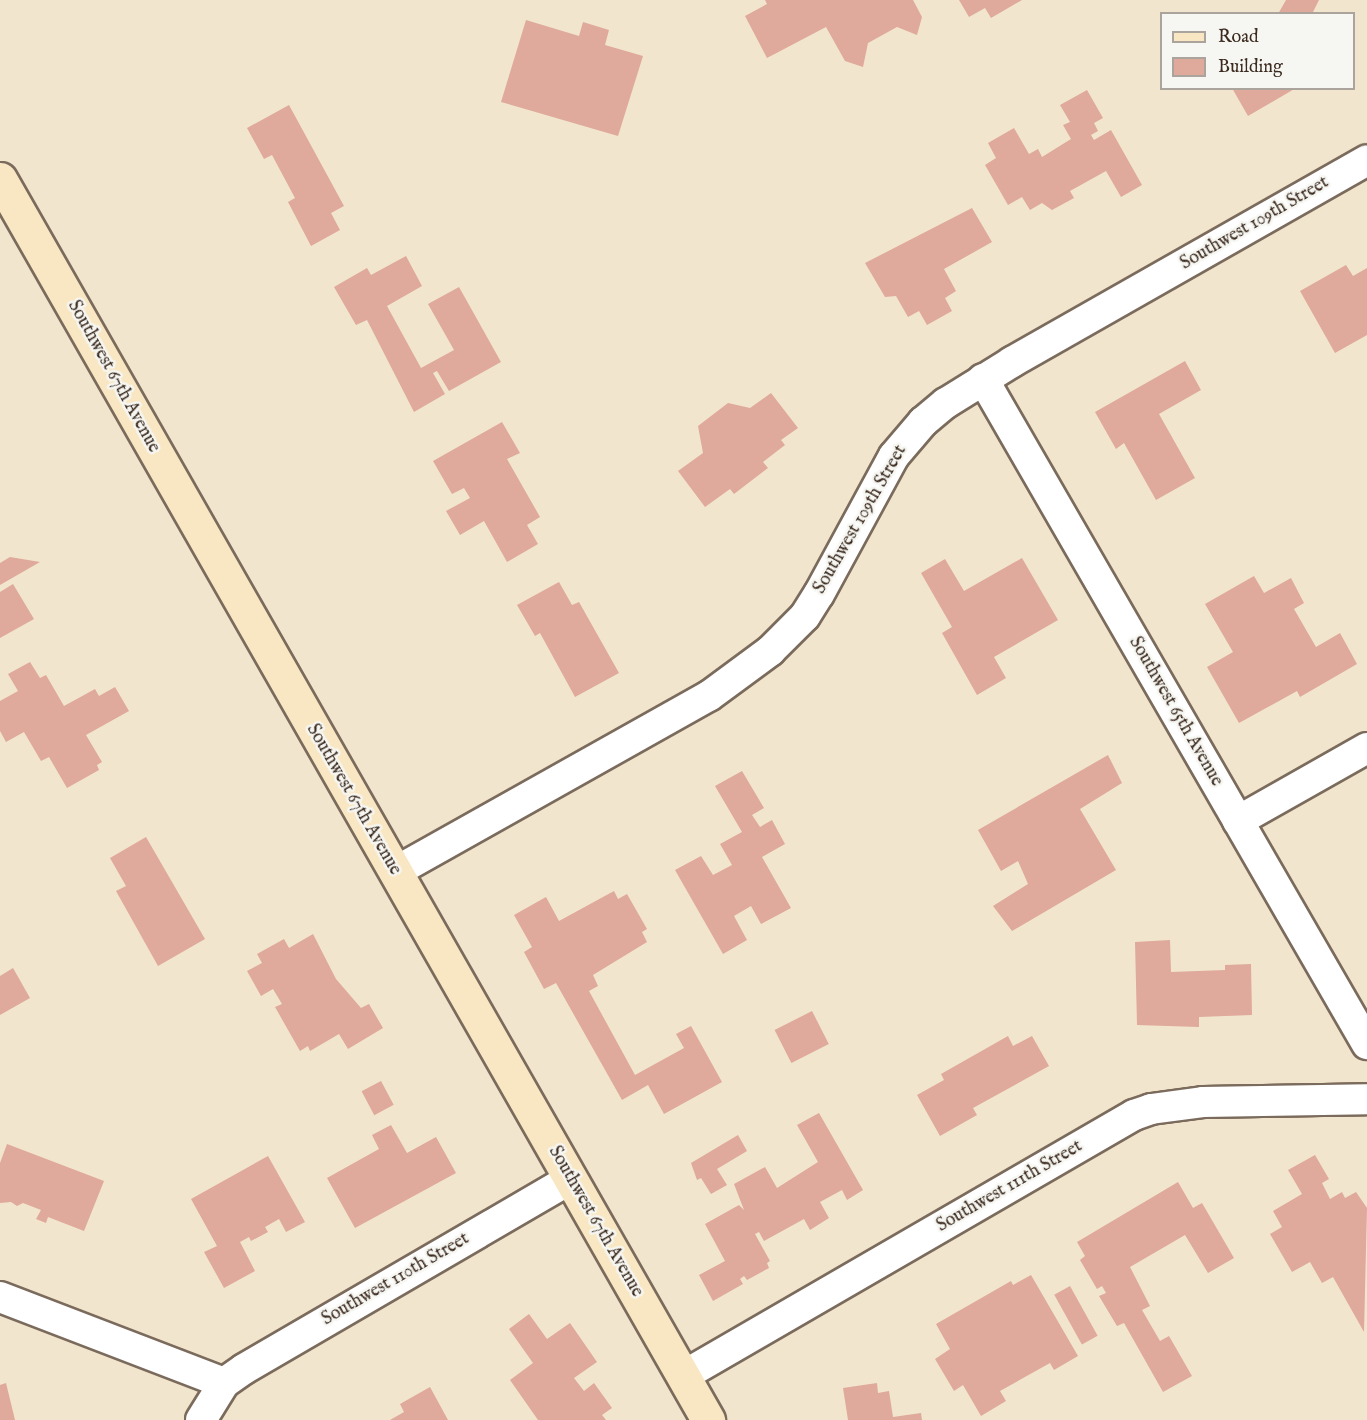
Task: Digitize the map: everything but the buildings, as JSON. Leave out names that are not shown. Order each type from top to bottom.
[{"type":"main road","name":"Southwest 67th Avenue","points":[[0,179],[708,1420]]},
{"type":"street","name":"Southwest 109th Street","points":[[395,872],[709,696],[751,667],[805,616],[862,510],[905,442],[931,416],[983,379],[1367,160]]},
{"type":"street","name":"Southwest 65th Avenue","points":[[983,379],[1367,1044]]},
{"type":"street","points":[[1238,821],[1367,748]]},
{"type":"street","name":"Southwest 111th Street","points":[[683,1377],[1134,1115],[1150,1109],[1203,1101],[1367,1099]]},
{"type":"street","name":"Southwest 110th Street","points":[[224,1383],[571,1179]]},
{"type":"street","points":[[0,1297],[224,1383],[201,1420]]}]
